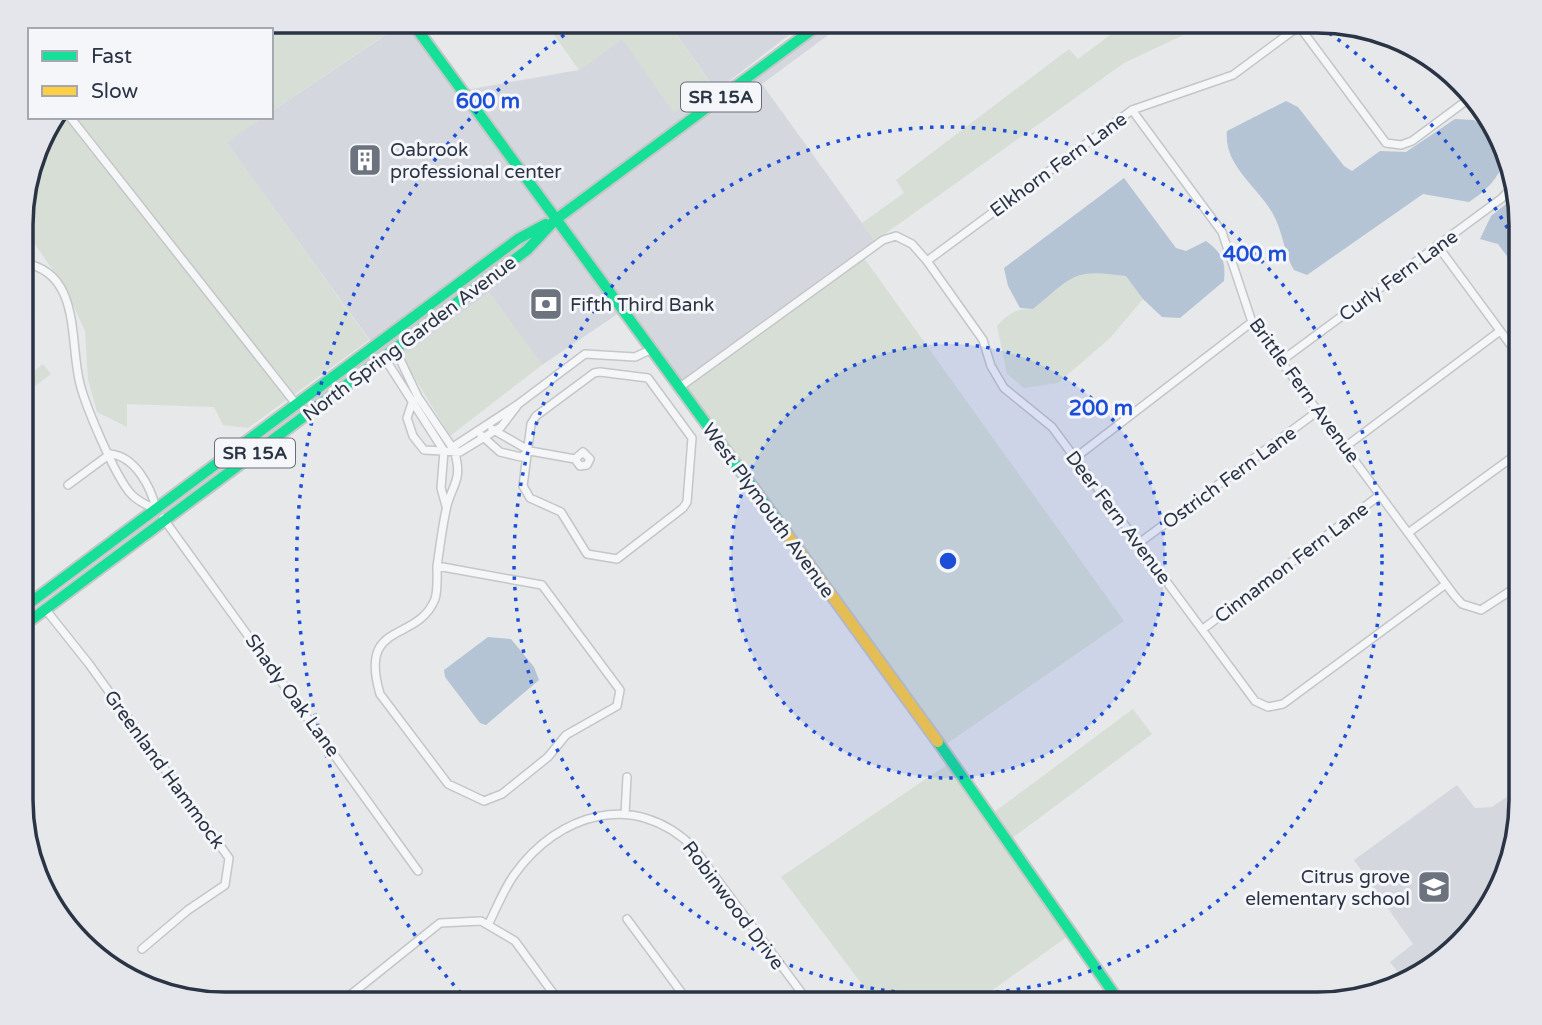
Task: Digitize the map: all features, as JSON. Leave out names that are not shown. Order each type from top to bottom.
[{"type":"main road","name":"West Plymouth Avenue","points":[[420,33],[932,733],[1112,991]]},
{"type":"main road","name":"North Spring Garden Avenue","points":[[33,601],[518,239],[555,220],[808,33]]},
{"type":"main road","name":"North Spring Garden Avenue","points":[[33,618],[527,250],[555,220]]},
{"type":"main road","points":[[392,350],[389,343],[398,328]]},
{"type":"main road","points":[[370,366],[380,350],[381,341]]},
{"type":"street","name":"Elkhorn Fern Lane","points":[[927,261],[1132,110],[1233,75],[1290,33]]},
{"type":"street","points":[[1304,33],[1386,143],[1401,145],[1412,141],[1465,103]]},
{"type":"street","name":"Brittle Fern Avenue","points":[[1132,110],[1222,232],[1252,322],[1446,584],[1462,604],[1481,610],[1508,592]]},
{"type":"street","points":[[72,119],[296,404]]},
{"type":"street","name":"Curly Fern Lane","points":[[1281,361],[1506,194]]},
{"type":"street","name":"Deer Fern Avenue","points":[[680,387],[883,240],[896,236],[905,239],[927,261],[983,341],[991,366],[1004,388],[1040,414],[1255,701],[1276,707],[1446,584]]},
{"type":"street","points":[[1437,246],[1508,342]]},
{"type":"street","points":[[33,267],[47,273],[66,296],[74,327],[79,383],[88,410],[122,481],[141,503],[156,509]]},
{"type":"street","points":[[1075,458],[1252,322]]},
{"type":"street","points":[[1345,447],[1500,331]]},
{"type":"street","points":[[437,566],[542,585],[620,690],[617,706],[566,735],[548,757],[502,794],[484,801],[448,784],[380,694],[374,657],[378,647],[427,611],[435,598],[437,566],[446,506],[456,488],[456,445],[517,405],[585,354],[635,357],[652,349]]},
{"type":"street","points":[[392,350],[389,365],[454,450],[460,453],[511,418],[517,405]]},
{"type":"street","points":[[594,373],[648,378],[692,438],[687,502],[623,557],[593,557],[580,547],[576,531],[561,512],[533,500],[524,492],[530,451],[531,424],[536,416],[594,373]]},
{"type":"street","points":[[415,400],[444,451],[441,488],[446,506]]},
{"type":"street","points":[[415,400],[407,418],[418,445],[431,452],[454,450]]},
{"type":"street","name":"Ostrich Fern Lane","points":[[1139,543],[1318,411]]},
{"type":"street","points":[[488,425],[494,432],[522,444],[530,451],[575,459]]},
{"type":"street","points":[[478,432],[496,450],[521,457],[530,451]]},
{"type":"street","points":[[496,450],[505,438]]},
{"type":"street","points":[[68,485],[110,454],[119,454],[136,470],[152,494],[156,509]]},
{"type":"street","points":[[1408,533],[1508,460]]},
{"type":"street","points":[[122,481],[136,470]]},
{"type":"street","points":[[443,471],[457,472]]},
{"type":"street","name":"Cinnamon Fern Lane","points":[[1202,629],[1380,495]]},
{"type":"street","name":"Shady Oak Lane","points":[[156,509],[418,870]]},
{"type":"street","name":"Greenland Hammock","points":[[45,609],[89,664],[229,858],[225,885],[188,910],[142,949]]},
{"type":"street","points":[[625,814],[627,777]]},
{"type":"street","name":"Robinwood Drive","points":[[489,923],[514,875],[548,839],[578,821],[605,813],[625,814],[655,821],[680,834],[693,847],[801,991]]},
{"type":"street","points":[[627,919],[681,992]]},
{"type":"street","points":[[354,992],[440,923],[489,923],[515,941],[554,992]]},
{"type":"shaded area","points":[[273,33],[387,33],[273,111]]},
{"type":"shaded area","points":[[388,33],[415,33],[549,219],[372,343],[226,142],[260,119],[273,119],[273,111]]},
{"type":"shaded area","points":[[553,33],[675,33],[712,86],[674,113],[622,39],[579,70]]},
{"type":"shaded area","points":[[675,33],[791,33],[556,215],[466,90],[579,70],[622,39],[712,85]]},
{"type":"shaded area","points":[[814,33],[831,33],[762,84],[875,241],[681,382],[561,221]]},
{"type":"shaded area","points":[[1113,33],[1188,33],[1124,63],[875,241],[862,223],[904,193],[896,180],[1069,49],[1078,59]]},
{"type":"shaded area","points":[[66,119],[260,119],[227,143],[369,340],[248,428],[223,425],[214,407],[127,404],[127,427],[97,412],[88,379],[85,331],[66,289],[33,241],[35,200],[43,163]]},
{"type":"shaded area","points":[[554,226],[619,313],[542,365],[489,293],[402,357],[400,349]]},
{"type":"shaded area","points":[[864,258],[1124,621],[945,745],[685,388]]},
{"type":"shaded area","points":[[1089,271],[1126,275],[1143,299],[1110,338],[1058,383],[1024,388],[1007,374],[997,326],[1013,313],[1033,309],[1072,277]]},
{"type":"shaded area","points":[[489,293],[542,365],[450,436],[402,357]]},
{"type":"shaded area","points":[[43,364],[51,374],[33,388],[33,372]]},
{"type":"shaded area","points":[[1133,709],[1152,734],[1011,839],[993,813]]},
{"type":"shaded area","points":[[948,764],[1068,936],[991,991],[867,991],[781,877]]},
{"type":"shaded area","name":"Citrus grove elementary school","points":[[1457,785],[1475,808],[1492,807],[1508,796],[1505,837],[1499,862],[1476,907],[1453,936],[1434,952],[1399,973],[1390,962],[1413,944],[1354,860]]},
{"type":"water","points":[[1286,101],[1298,107],[1344,166],[1352,171],[1380,151],[1406,152],[1455,119],[1474,120],[1483,129],[1500,170],[1490,185],[1469,202],[1423,194],[1307,275],[1294,270],[1273,214],[1230,155],[1227,131]]},
{"type":"water","points":[[1124,178],[1176,248],[1186,251],[1206,241],[1216,250],[1222,258],[1224,281],[1180,318],[1162,317],[1143,299],[1126,276],[1094,273],[1074,277],[1033,309],[1020,308],[1008,286],[1004,268]]},
{"type":"water","points":[[1507,203],[1508,257],[1498,244],[1480,239],[1491,216]]},
{"type":"water","points":[[488,637],[511,639],[534,667],[539,680],[486,725],[480,723],[445,677],[444,670]]},
{"type":"traffic: fast","points":[[420,33],[787,534]]},
{"type":"traffic: fast","points":[[33,619],[527,250],[555,220],[808,33]]},
{"type":"traffic: fast","points":[[33,601],[518,239],[546,224]]},
{"type":"traffic: fast","points":[[938,742],[1112,991]]},
{"type":"traffic: slow","points":[[787,534],[938,742]]},
{"type":"place","name":"Oabrook professional center","points":[[365,160]]},
{"type":"place","name":"Fifth Third Bank","points":[[546,304]]},
{"type":"place","name":"Citrus grove elementary school","points":[[1434,887]]}]
